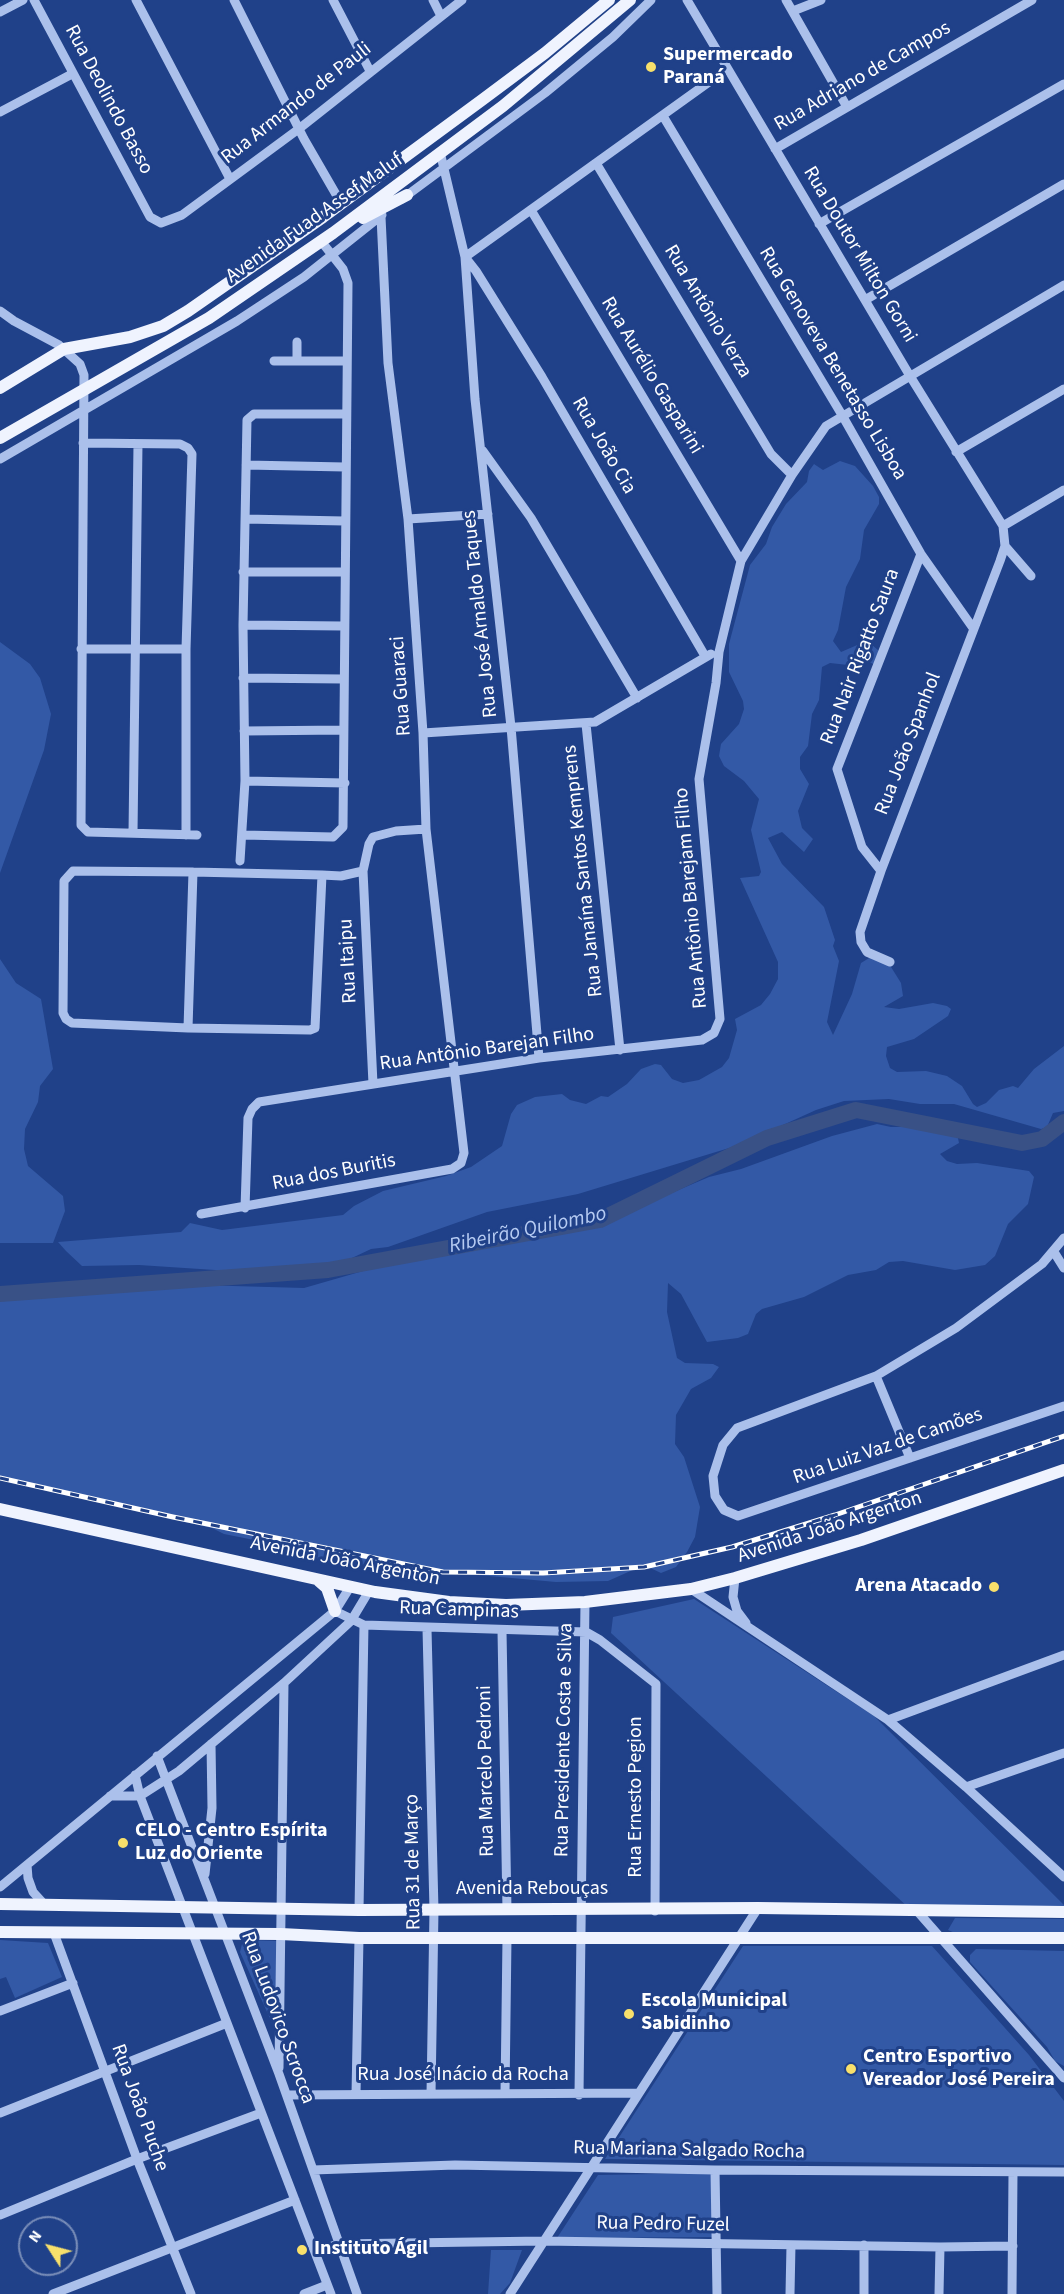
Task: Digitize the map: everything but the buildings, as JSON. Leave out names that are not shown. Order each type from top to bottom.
[{"type":"main road","name":"Avenida Fuad Assef Maluf","points":[[0,388],[64,349],[113,341],[163,326],[341,203],[545,53],[609,0]]},
{"type":"main road","name":"Avenida Fuad Assef Maluf","points":[[0,438],[209,318],[333,233],[555,64],[630,0]]},
{"type":"main road","points":[[333,233],[407,195]]},
{"type":"main road","name":"Avenida João Argenton","points":[[0,1509],[369,1591],[449,1602],[506,1605],[585,1602],[691,1589],[861,1540],[1064,1470]]},
{"type":"main road","points":[[319,1580],[327,1588],[335,1611]]},
{"type":"main road","name":"Avenida Rebouças","points":[[0,1904],[359,1910],[655,1911],[758,1908],[918,1912],[1064,1912]]},
{"type":"main road","points":[[0,1932],[281,1934],[359,1938],[739,1936],[944,1940],[1064,1938]]},
{"type":"street","points":[[0,12],[23,0]]},
{"type":"street","name":"Rua Deolindo Basso","points":[[34,0],[150,217]]},
{"type":"street","points":[[136,0],[230,179]]},
{"type":"street","points":[[234,0],[341,203]]},
{"type":"street","points":[[333,0],[370,71]]},
{"type":"street","points":[[433,0],[441,16]]},
{"type":"street","name":"Rua Armando de Pauli","points":[[150,217],[161,223],[170,221],[300,128],[462,0]]},
{"type":"street","points":[[0,459],[169,363],[263,305],[545,93],[613,37],[651,0]]},
{"type":"street","name":"Rua Doutor Milton Gorni","points":[[687,0],[819,224],[1003,526]]},
{"type":"street","points":[[786,0],[847,107]]},
{"type":"street","points":[[793,12],[821,0]]},
{"type":"street","name":"Rua Adriano de Campos","points":[[775,149],[1032,0]]},
{"type":"street","points":[[465,257],[727,69]]},
{"type":"street","points":[[0,112],[72,74]]},
{"type":"street","points":[[819,224],[1064,84]]},
{"type":"street","name":"Rua Genoveva Benetasso Lisboa","points":[[663,117],[842,415],[921,554],[973,628]]},
{"type":"street","name":"Rua José Arnaldo Taques","points":[[440,153],[465,257],[481,448],[511,727],[539,1058]]},
{"type":"street","points":[[427,163],[443,169]]},
{"type":"street","name":"Rua Antônio Verza","points":[[596,163],[771,454],[792,475]]},
{"type":"street","points":[[865,300],[1064,184]]},
{"type":"street","name":"Rua Aurélio Gasparini","points":[[531,210],[741,561]]},
{"type":"street","name":"Rua Guaraci","points":[[381,216],[388,363],[408,519],[423,733],[426,829],[464,1153]]},
{"type":"street","points":[[243,835],[333,837],[343,827],[345,783],[344,414],[348,283],[343,269],[321,241]]},
{"type":"street","name":"Rua João Cia","points":[[465,257],[477,271],[542,377],[705,656]]},
{"type":"street","points":[[842,415],[1064,285]]},
{"type":"street","points":[[0,311],[64,349],[83,370],[81,825],[88,832],[197,835]]},
{"type":"street","points":[[297,342],[297,360]]},
{"type":"street","points":[[161,344],[169,363]]},
{"type":"street","points":[[274,360],[345,362]]},
{"type":"street","points":[[83,390],[88,397],[96,399],[116,389],[127,387]]},
{"type":"street","points":[[956,452],[1064,389]]},
{"type":"street","points":[[240,861],[245,781],[243,572],[247,420],[249,416],[344,414]]},
{"type":"street","name":"Rua Antônio Barejam Filho","points":[[720,1019],[699,779],[716,683],[719,652],[741,561],[792,475],[826,426],[842,415]]},
{"type":"street","points":[[84,442],[180,444],[188,448],[192,454],[186,649],[186,835]]},
{"type":"street","points":[[0,443],[12,452]]},
{"type":"street","points":[[133,833],[138,444]]},
{"type":"street","points":[[481,448],[531,518],[637,698]]},
{"type":"street","points":[[246,465],[345,467]]},
{"type":"street","points":[[1003,526],[1064,490]]},
{"type":"street","points":[[408,519],[488,514]]},
{"type":"street","points":[[245,519],[344,521]]},
{"type":"street","name":"Rua João Spanhol","points":[[890,962],[867,952],[861,942],[860,932],[1005,546],[1003,526]]},
{"type":"street","points":[[1005,546],[1031,576]]},
{"type":"street","name":"Rua Nair Rigatto Saura","points":[[881,871],[862,847],[837,769],[921,554]]},
{"type":"street","points":[[243,572],[343,572]]},
{"type":"street","points":[[243,625],[343,626]]},
{"type":"street","points":[[81,649],[186,649]]},
{"type":"street","points":[[423,733],[595,722],[705,656],[719,652]]},
{"type":"street","points":[[243,678],[343,679]]},
{"type":"street","name":"Rua Janaína Santos Kemprens","points":[[586,724],[620,1050]]},
{"type":"street","points":[[244,730],[344,730]]},
{"type":"street","points":[[245,781],[345,783]]},
{"type":"street","name":"Rua Itaipu","points":[[374,1084],[363,871],[369,844],[373,837],[396,831],[426,829]]},
{"type":"street","points":[[322,875],[315,1028],[310,1030],[188,1028],[72,1023],[66,1019],[63,1013],[64,881],[73,871],[193,872],[322,875],[341,876],[363,871]]},
{"type":"street","points":[[188,1028],[193,872]]},
{"type":"street","name":"Rua Antônio Barejan Filho","points":[[245,1208],[248,1118],[252,1109],[259,1102],[453,1070],[702,1040],[714,1034],[720,1019]]},
{"type":"street","name":"Rua dos Buritis","points":[[201,1214],[245,1208],[452,1169],[460,1163],[464,1153]]},
{"type":"street","points":[[910,1458],[876,1376],[956,1328],[1054,1252],[1064,1238]]},
{"type":"street","points":[[1054,1252],[1064,1268]]},
{"type":"street","name":"Rua Luiz Vaz de Camões","points":[[876,1376],[737,1428],[723,1445],[713,1476],[715,1496],[724,1510],[738,1516],[1064,1406]]},
{"type":"street","points":[[735,1578],[733,1597],[737,1611],[749,1628]]},
{"type":"street","points":[[0,1887],[335,1611],[350,1587]]},
{"type":"street","points":[[691,1589],[888,1720],[966,1787],[1064,1877]]},
{"type":"street","points":[[110,1796],[140,1796],[166,1781],[284,1683],[351,1621],[369,1591]]},
{"type":"street","name":"Rua Presidente Costa e Silva","points":[[579,2095],[579,1909],[585,1602]]},
{"type":"street","name":"Rua Campinas","points":[[335,1611],[351,1621],[364,1625],[427,1629],[586,1632]]},
{"type":"street","points":[[359,1910],[364,1625]]},
{"type":"street","name":"Rua 31 de Março","points":[[427,1629],[434,1910],[431,2094]]},
{"type":"street","name":"Rua Marcelo Pedroni","points":[[502,1631],[507,1910]]},
{"type":"street","name":"Rua Ernesto Pegion","points":[[586,1632],[600,1640],[656,1684],[655,1911]]},
{"type":"street","points":[[888,1720],[1064,1655]]},
{"type":"street","points":[[279,2074],[284,1683]]},
{"type":"street","points":[[205,1876],[212,1808],[211,1744]]},
{"type":"street","points":[[966,1787],[1064,1753]]},
{"type":"street","name":"Rua Ludovico Scrocca","points":[[157,1756],[205,1876],[287,2095],[357,2294]]},
{"type":"street","points":[[135,1775],[140,1796],[329,2289],[304,2294]]},
{"type":"street","points":[[27,1865],[28,1878],[33,1892],[43,1903]]},
{"type":"street","points":[[510,2294],[758,1908]]},
{"type":"street","points":[[918,1912],[1064,2078]]},
{"type":"street","name":"Rua João Puche","points":[[54,1933],[191,2294]]},
{"type":"street","points":[[356,2094],[359,1938]]},
{"type":"street","points":[[505,2093],[507,1938]]},
{"type":"street","points":[[0,2011],[73,1983]]},
{"type":"street","points":[[0,2113],[227,2023]]},
{"type":"street","name":"Rua José Inácio da Rocha","points":[[287,2095],[638,2093]]},
{"type":"street","points":[[0,2215],[138,2159],[261,2113]]},
{"type":"street","name":"Rua Mariana Salgado Rocha","points":[[313,2170],[455,2165],[715,2170],[1064,2172]]},
{"type":"street","points":[[715,2170],[718,2244],[717,2294]]},
{"type":"street","points":[[1012,2294],[1013,2173]]},
{"type":"street","points":[[53,2294],[295,2200]]},
{"type":"street","name":"Rua Pedro Fuzel","points":[[315,2252],[338,2244],[543,2241],[1013,2246]]},
{"type":"street","points":[[790,2294],[791,2245]]},
{"type":"street","points":[[864,2245],[864,2294]]},
{"type":"street","points":[[939,2247],[939,2294]]},
{"type":"shaded area","points":[[840,461],[855,466],[873,486],[879,497],[879,504],[864,530],[860,559],[846,587],[838,630],[833,641],[841,652],[862,643],[872,645],[878,650],[879,659],[875,665],[860,657],[848,665],[830,663],[822,667],[819,700],[812,714],[808,746],[800,757],[800,769],[809,784],[798,811],[802,828],[813,839],[804,852],[782,832],[768,838],[782,864],[824,907],[835,940],[833,946],[839,961],[827,1022],[833,1035],[852,994],[861,963],[874,955],[886,959],[901,983],[903,996],[884,1007],[899,1009],[933,1003],[951,1009],[948,1016],[914,1039],[887,1047],[886,1056],[890,1068],[897,1072],[926,1071],[947,1076],[962,1086],[977,1107],[986,1103],[999,1090],[1013,1086],[1018,1088],[1034,1069],[1064,1046],[1064,1111],[1053,1113],[1047,1127],[1041,1129],[954,1104],[920,1104],[889,1099],[844,1101],[816,1110],[739,1145],[578,1194],[487,1212],[388,1247],[371,1249],[335,1266],[298,1274],[229,1275],[215,1270],[139,1265],[82,1266],[66,1251],[58,1242],[181,1232],[190,1223],[222,1230],[343,1215],[354,1206],[383,1191],[446,1176],[471,1167],[502,1146],[511,1114],[517,1105],[535,1097],[562,1094],[570,1100],[586,1104],[601,1096],[608,1097],[627,1084],[641,1069],[655,1064],[661,1065],[672,1079],[683,1083],[699,1080],[722,1067],[729,1058],[737,1030],[735,1019],[761,1005],[778,979],[778,962],[740,878],[759,876],[761,872],[751,830],[759,799],[744,781],[724,766],[719,756],[721,744],[739,724],[744,709],[743,701],[729,672],[729,644],[750,565],[766,544],[772,527],[786,504],[807,482],[809,471],[814,464],[823,470]]},
{"type":"shaded area","points":[[0,642],[30,664],[40,678],[51,714],[44,750],[0,873]]},
{"type":"shaded area","points":[[0,959],[16,983],[41,999],[53,1069],[40,1086],[38,1102],[25,1129],[24,1149],[28,1166],[63,1196],[65,1211],[53,1243],[0,1243]]},
{"type":"shaded area","points":[[877,1124],[891,1127],[959,1127],[956,1129],[959,1143],[940,1154],[947,1161],[957,1164],[977,1163],[1029,1171],[1034,1177],[1028,1204],[1008,1224],[995,1256],[985,1265],[955,1270],[903,1261],[889,1262],[876,1270],[848,1275],[804,1297],[762,1309],[756,1314],[748,1334],[738,1338],[707,1342],[681,1294],[668,1283],[667,1312],[677,1358],[685,1363],[713,1364],[719,1367],[711,1378],[691,1389],[676,1415],[675,1444],[684,1457],[700,1507],[695,1537],[676,1567],[661,1573],[644,1565],[608,1581],[556,1582],[323,1561],[254,1540],[224,1534],[212,1528],[0,1480],[0,1289],[91,1282],[304,1288],[370,1269],[383,1262],[428,1254],[521,1231],[622,1214],[709,1177],[741,1169],[832,1136]]},
{"type":"shaded area","points":[[694,1599],[874,1716],[1064,1905],[1064,1910],[910,1909],[611,1633],[613,1617]]},
{"type":"shaded area","points":[[955,1918],[1064,1919],[1064,1933],[955,1933],[948,1930]]},
{"type":"shaded area","points":[[0,1940],[48,1943],[62,1977],[15,1998],[6,1977],[0,1979]]},
{"type":"shaded area","points":[[243,1940],[278,1941],[277,2034],[240,1952]]},
{"type":"shaded area","name":"Centro Esportivo Vereador José Pereira","points":[[743,1946],[932,1946],[1029,2055],[1064,2101],[1064,2165],[605,2159]]},
{"type":"shaded area","points":[[976,1949],[1064,1951],[1064,2066],[1055,2061],[1047,2047],[970,1962],[970,1955]]},
{"type":"shaded area","points":[[711,2173],[716,2237],[557,2238],[598,2175]]},
{"type":"shaded area","points":[[491,2250],[522,2250],[510,2283],[500,2294],[488,2294]]},
{"type":"waterway","name":"Ribeirão Quilombo","points":[[0,1294],[328,1270],[600,1220],[767,1138],[856,1110],[1022,1143],[1042,1139],[1064,1122]]},
{"type":"railway","points":[[0,1478],[173,1517],[443,1572],[543,1573],[644,1567],[732,1547],[835,1515],[1064,1436]]},
{"type":"place","name":"Supermercado Paraná","points":[[651,67]]},
{"type":"place","name":"Arena Atacado","points":[[994,1587]]},
{"type":"place","name":"CELO - Centro Espírita Luz do Oriente","points":[[123,1843]]},
{"type":"place","name":"Escola Municipal Sabidinho","points":[[629,2014]]},
{"type":"place","name":"Centro Esportivo Vereador José Pereira","points":[[851,2069]]},
{"type":"place","name":"Instituto Ágil","points":[[302,2250]]}]
